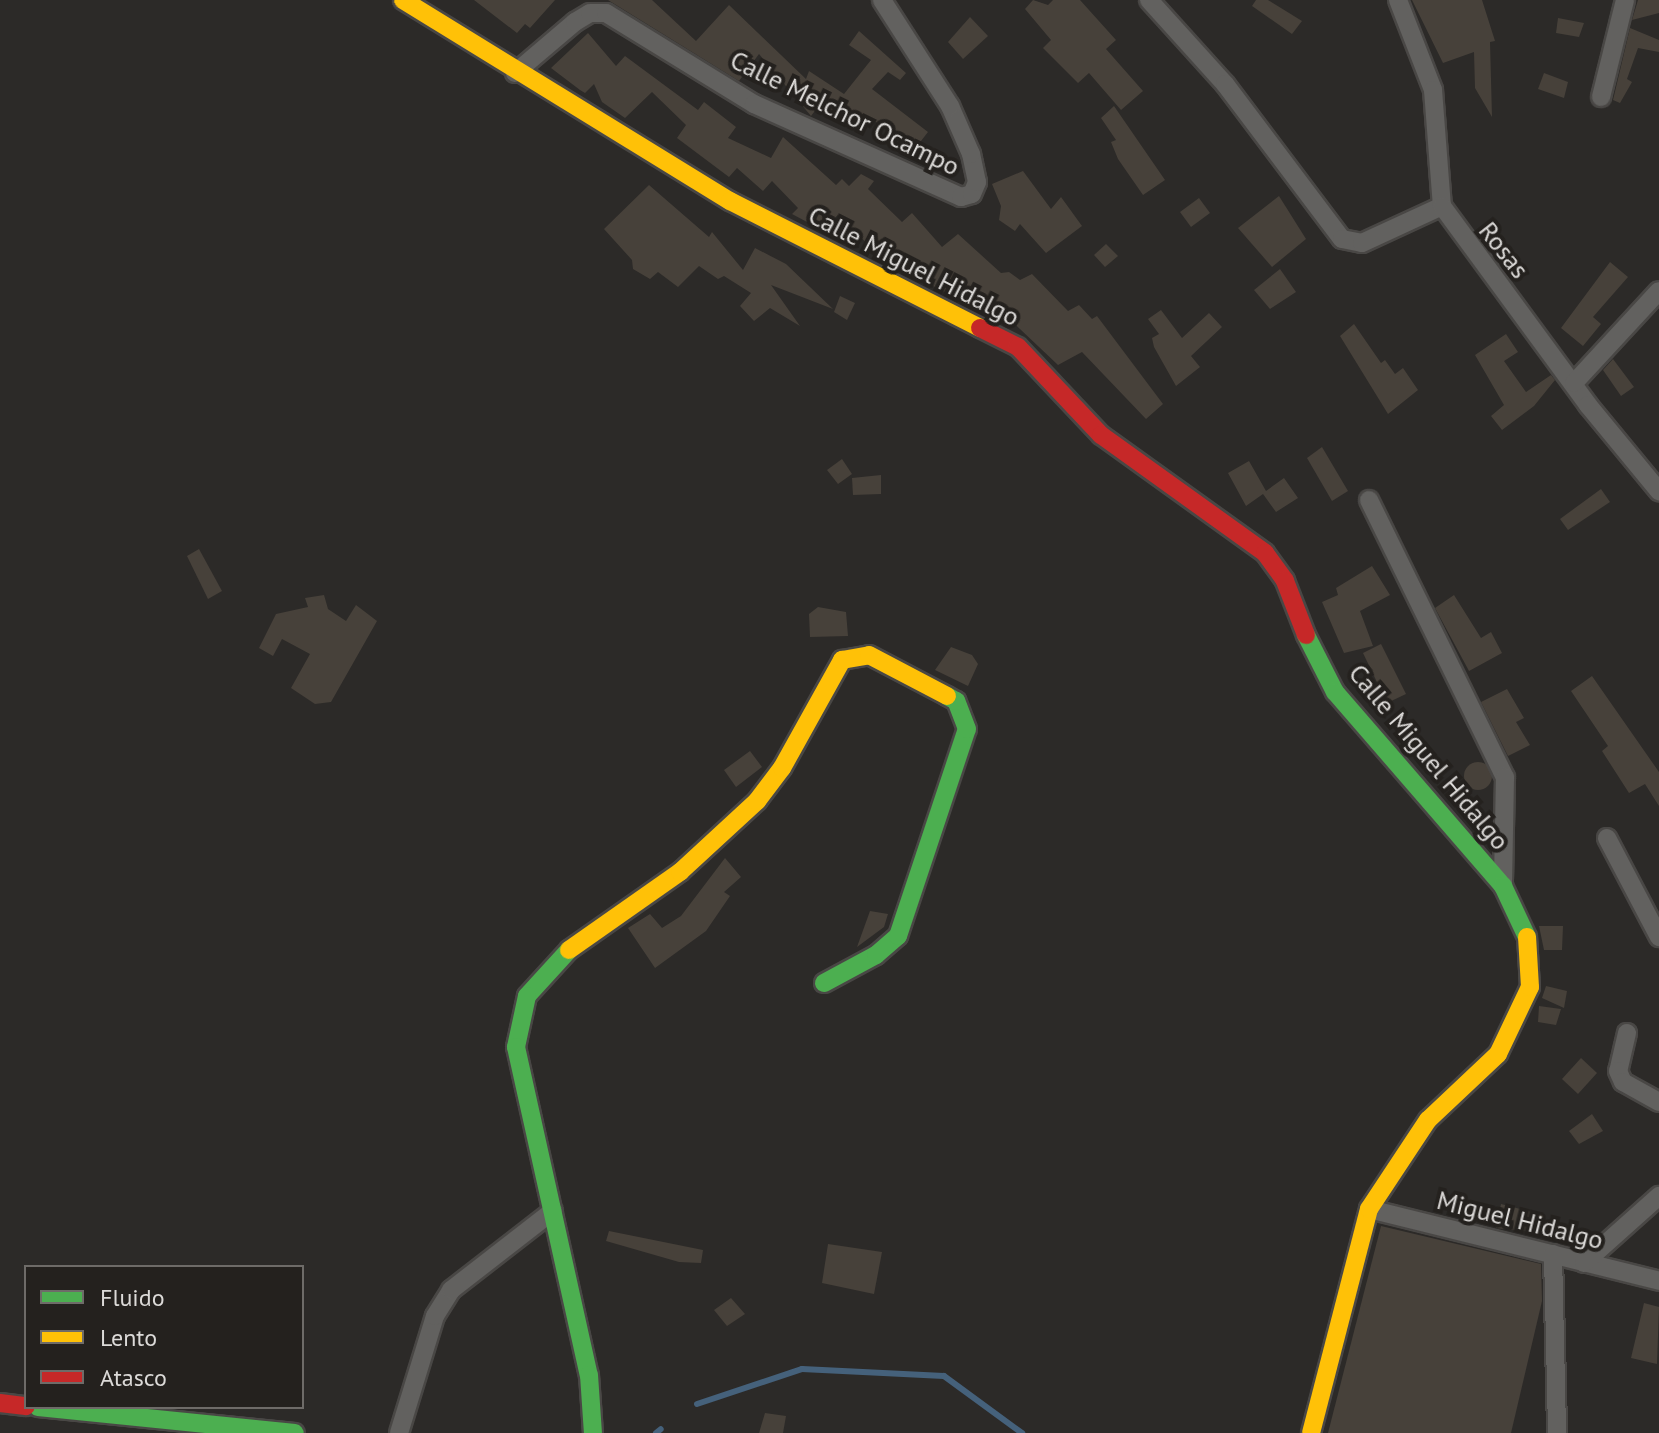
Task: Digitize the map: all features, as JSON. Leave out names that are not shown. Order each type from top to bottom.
[{"type":"street","name":"Calle Miguel Hidalgo","points":[[403,0],[515,73],[730,201],[1018,347],[1101,435],[1265,553],[1285,581],[1314,656],[1335,692],[1503,886],[1528,940],[1530,987],[1515,1027],[1498,1054],[1428,1120],[1369,1209],[1311,1433]]},
{"type":"street","name":"Calle Melchor Ocampo","points":[[515,73],[575,22],[590,13],[606,13],[754,104],[961,197],[972,194],[977,182],[971,154],[950,106],[882,0]]},
{"type":"street","points":[[1149,0],[1225,84],[1342,239],[1362,243],[1442,206],[1433,90],[1398,0]]},
{"type":"street","points":[[1601,97],[1625,0]]},
{"type":"street","name":"Rosas","points":[[1442,206],[1659,491]]},
{"type":"street","points":[[1574,383],[1659,291]]},
{"type":"street","name":"Calle Miguel Hidalgo","points":[[1369,500],[1505,777],[1503,886]]},
{"type":"street","points":[[593,1433],[589,1375],[516,1047],[527,996],[561,956],[680,872],[757,801],[782,768],[842,660],[869,655],[956,701],[967,729],[898,936],[876,955],[824,983]]},
{"type":"street","points":[[1607,838],[1659,937]]},
{"type":"street","points":[[1627,1033],[1618,1071],[1623,1082],[1659,1102]]},
{"type":"street","points":[[1584,1263],[1659,1196]]},
{"type":"street","name":"Miguel Hidalgo","points":[[1369,1209],[1659,1281]]},
{"type":"street","points":[[399,1433],[435,1316],[451,1290],[553,1211]]},
{"type":"street","points":[[1553,1254],[1557,1433]]},
{"type":"street","points":[[0,1403],[24,1406]]},
{"type":"street","points":[[58,1409],[295,1433]]},
{"type":"building","points":[[474,0],[555,0],[530,28],[525,24],[517,33]]},
{"type":"building","points":[[608,0],[652,0],[696,41],[729,5],[806,79],[809,71],[844,94],[871,60],[849,45],[859,31],[906,73],[900,80],[888,72],[872,89],[928,132],[914,150],[869,117],[867,121],[849,109],[841,120],[820,104],[811,116],[759,54],[739,81]]},
{"type":"building","points":[[1033,0],[1048,5],[1053,0],[1080,0],[1116,40],[1106,49],[1143,91],[1121,110],[1089,73],[1078,83],[1043,48],[1051,40],[1025,9]]},
{"type":"building","points":[[1256,0],[1268,0],[1302,21],[1292,34],[1252,6]]},
{"type":"building","points":[[1412,0],[1482,0],[1495,41],[1490,42],[1492,117],[1475,88],[1474,52],[1443,63]]},
{"type":"building","points":[[1638,0],[1659,0],[1659,13],[1632,20]]},
{"type":"building","points":[[970,17],[988,36],[963,59],[948,42]]},
{"type":"building","points":[[1558,18],[1584,23],[1579,37],[1556,33]]},
{"type":"building","points":[[1630,28],[1659,40],[1659,52],[1638,48],[1627,79],[1632,82],[1620,103],[1613,100]]},
{"type":"building","points":[[588,33],[616,66],[625,56],[698,110],[704,102],[736,127],[728,138],[771,158],[783,137],[836,185],[842,179],[849,186],[861,174],[874,181],[868,189],[902,222],[912,213],[942,247],[958,234],[1001,273],[1009,272],[1020,280],[1032,274],[1068,311],[1079,305],[1092,319],[1097,316],[1163,404],[1146,419],[1082,352],[1058,365],[983,294],[976,301],[963,287],[952,296],[927,283],[903,255],[892,265],[886,262],[838,215],[822,230],[792,214],[798,208],[772,181],[763,191],[737,168],[729,177],[677,138],[686,125],[652,92],[625,118],[602,102],[594,84],[585,93],[580,90],[551,68]]},
{"type":"building","points":[[1544,73],[1568,82],[1564,98],[1538,89]]},
{"type":"building","points":[[1114,106],[1165,180],[1143,195],[1118,159],[1111,142],[1116,140],[1101,118]]},
{"type":"building","points":[[1023,171],[1051,209],[1061,197],[1082,226],[1046,253],[1020,224],[1015,231],[999,220],[1001,206],[992,184]]},
{"type":"building","points":[[649,185],[709,237],[712,232],[743,270],[755,248],[786,264],[833,309],[771,285],[800,326],[770,308],[754,321],[740,306],[751,293],[724,276],[718,279],[699,266],[678,287],[658,272],[650,279],[633,269],[632,260],[604,229]]},
{"type":"building","points":[[1279,196],[1306,239],[1272,267],[1238,228]]},
{"type":"building","points":[[1199,198],[1210,213],[1191,227],[1180,212]]},
{"type":"building","points":[[1106,244],[1118,256],[1105,267],[1094,255]]},
{"type":"building","points":[[1610,262],[1628,277],[1593,317],[1601,324],[1583,346],[1561,328]]},
{"type":"building","points":[[1280,269],[1296,292],[1270,309],[1254,290]]},
{"type":"building","points":[[840,296],[855,303],[847,320],[834,312]]},
{"type":"building","points":[[1161,310],[1182,338],[1209,313],[1222,327],[1191,356],[1200,367],[1176,386],[1154,347],[1152,338],[1159,334],[1148,319]]},
{"type":"building","points":[[1354,324],[1381,363],[1385,360],[1395,374],[1403,368],[1418,390],[1388,414],[1340,336]]},
{"type":"building","points":[[1506,334],[1518,352],[1504,361],[1526,392],[1551,375],[1555,380],[1534,406],[1502,430],[1491,416],[1504,405],[1475,355]]},
{"type":"building","points":[[1613,359],[1634,387],[1621,396],[1603,370]]},
{"type":"building","points":[[1322,447],[1348,491],[1332,501],[1307,458]]},
{"type":"building","points":[[842,459],[852,474],[838,484],[827,470]]},
{"type":"building","points":[[1249,461],[1266,491],[1284,478],[1298,498],[1276,512],[1263,494],[1246,506],[1228,473]]},
{"type":"building","points":[[881,475],[881,494],[853,495],[852,478]]},
{"type":"building","points":[[1601,489],[1610,502],[1568,530],[1560,519]]},
{"type":"building","points":[[199,549],[222,591],[208,599],[187,556]]},
{"type":"building","points":[[1372,566],[1390,595],[1360,611],[1373,646],[1344,653],[1322,602],[1338,595],[1336,588]]},
{"type":"building","points":[[324,595],[328,609],[346,621],[356,605],[377,621],[331,702],[315,704],[291,688],[310,654],[282,639],[273,656],[259,648],[276,614],[308,607],[305,598]]},
{"type":"building","points":[[1454,595],[1481,638],[1491,632],[1502,653],[1469,671],[1435,608]]},
{"type":"building","points":[[818,607],[846,612],[848,636],[810,637],[809,614]]},
{"type":"building","points":[[1381,644],[1406,694],[1387,703],[1363,653]]},
{"type":"building","points":[[951,647],[972,655],[978,664],[968,686],[935,670]]},
{"type":"building","points":[[1592,676],[1659,772],[1659,806],[1645,784],[1629,793],[1602,751],[1608,746],[1571,691]]},
{"type":"building","points":[[1507,689],[1524,718],[1516,722],[1530,745],[1508,756],[1481,702]]},
{"type":"building","points":[[750,751],[762,767],[736,787],[724,770]]},
{"type":"building","points":[[1478,762],[1488,766],[1492,776],[1488,786],[1478,790],[1468,786],[1464,776],[1468,766]]},
{"type":"building","points":[[725,858],[741,877],[724,892],[730,896],[706,931],[655,968],[628,928],[650,914],[662,928],[681,916]]},
{"type":"building","points":[[870,911],[888,914],[884,927],[857,947]]},
{"type":"building","points":[[1539,926],[1563,926],[1562,950],[1544,950]]},
{"type":"building","points":[[1546,986],[1567,991],[1564,1008],[1542,998]]},
{"type":"building","points":[[1539,1006],[1561,1009],[1556,1025],[1538,1022]]},
{"type":"building","points":[[1581,1058],[1597,1073],[1578,1094],[1562,1079]]},
{"type":"building","points":[[1592,1114],[1603,1131],[1579,1144],[1569,1131]]},
{"type":"building","points":[[1501,1204],[1544,1215],[1543,1233],[1496,1228]]},
{"type":"building","points":[[1381,1226],[1541,1264],[1542,1301],[1511,1433],[1328,1433]]},
{"type":"building","points":[[609,1231],[703,1250],[701,1263],[679,1262],[606,1241]]},
{"type":"building","points":[[828,1244],[882,1252],[874,1294],[822,1283]]},
{"type":"building","points":[[731,1298],[745,1314],[727,1326],[714,1310]]},
{"type":"building","points":[[1644,1303],[1659,1307],[1657,1364],[1631,1358]]},
{"type":"building","points":[[765,1413],[786,1416],[783,1433],[759,1433]]},
{"type":"waterway","points":[[697,1404],[802,1369],[944,1376],[1022,1433]]},
{"type":"waterway","points":[[656,1433],[661,1429]]},
{"type":"traffic: fast","points":[[1306,635],[1335,692],[1503,886],[1527,937]]},
{"type":"traffic: fast","points":[[824,983],[876,955],[898,936],[967,729],[956,701],[947,696]]},
{"type":"traffic: fast","points":[[569,950],[527,996],[516,1047],[589,1375],[593,1433]]},
{"type":"traffic: fast","points":[[58,1409],[295,1433]]},
{"type":"traffic: slow","points":[[403,0],[730,201],[980,328]]},
{"type":"traffic: slow","points":[[569,950],[680,872],[757,801],[782,768],[842,660],[869,655],[947,696]]},
{"type":"traffic: slow","points":[[1311,1433],[1369,1209],[1428,1120],[1498,1054],[1530,987],[1527,937]]},
{"type":"traffic: jam","points":[[980,328],[1018,347],[1101,435],[1265,553],[1285,581],[1306,635]]},
{"type":"traffic: jam","points":[[0,1403],[24,1406]]}]
